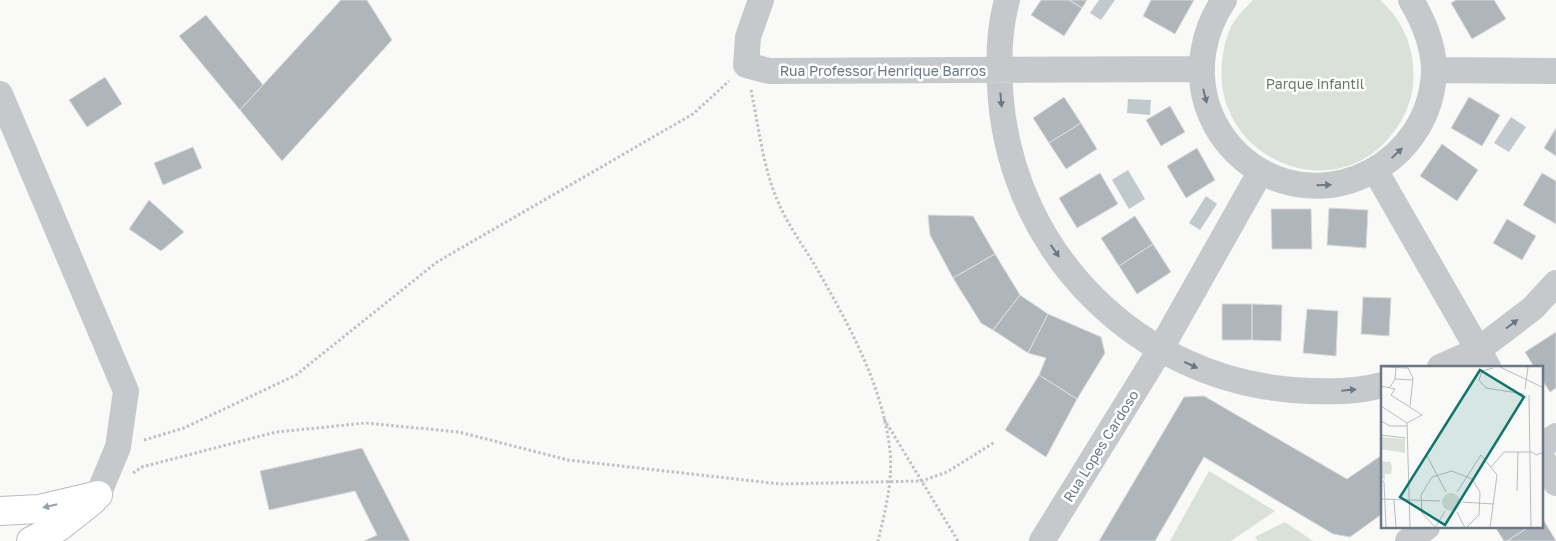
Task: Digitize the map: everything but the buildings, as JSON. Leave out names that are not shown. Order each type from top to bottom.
[{"type":"main road","points":[[0,511],[39,509],[98,495]]},
{"type":"main road","points":[[31,541],[59,527],[98,495]]},
{"type":"street","points":[[746,65],[748,37],[761,0]]},
{"type":"street","points":[[1007,0],[1003,15],[998,71],[1003,127],[1017,181],[1041,232],[1073,278],[1113,318],[1160,350],[1210,374],[1265,388],[1320,392],[1381,385]]},
{"type":"street","points":[[1224,0],[1211,22],[1204,45],[1201,69],[1204,94],[1211,117],[1224,139],[1240,157],[1261,171],[1284,181],[1308,186],[1340,183],[1356,179],[1376,170],[1397,154],[1412,136],[1424,116],[1429,101],[1434,70],[1431,46],[1424,22],[1411,0]]},
{"type":"street","name":"Rua Professor Henrique Barros","points":[[746,65],[769,71],[786,72],[1201,69]]},
{"type":"street","points":[[1434,70],[1556,71]]},
{"type":"street","points":[[0,94],[126,391],[118,447],[98,495]]},
{"type":"street","points":[[1376,170],[1483,358]]},
{"type":"street","name":"Rua Lopes Cardoso","points":[[1042,541],[1160,350],[1261,171]]},
{"type":"street","points":[[1445,366],[1483,358],[1556,283]]},
{"type":"street","points":[[1544,445],[1556,436]]},
{"type":"street","points":[[1544,462],[1556,483]]},
{"type":"street","points":[[1408,541],[1426,528]]},
{"type":"path","points":[[746,65],[764,153],[779,204],[817,268],[861,352],[883,416],[890,452],[889,481],[878,541]]},
{"type":"path","points":[[118,447],[184,428],[296,375],[437,262],[693,114],[746,65]]},
{"type":"path","points":[[883,416],[958,541]]},
{"type":"path","points":[[98,495],[142,468],[276,432],[365,423],[458,432],[568,460],[788,484],[922,481],[947,472],[995,442]]},
{"type":"green space","name":"Parque infantil","points":[[1253,0],[1380,0],[1389,9],[1407,38],[1413,61],[1413,85],[1408,107],[1402,120],[1388,139],[1363,159],[1335,169],[1306,170],[1279,161],[1254,146],[1236,123],[1224,96],[1222,63],[1226,40],[1232,25]]},
{"type":"green space","points":[[1209,471],[1275,511],[1231,541],[1170,541]]},
{"type":"green space","points":[[1285,522],[1313,541],[1258,541],[1255,537]]},
{"type":"shaded area","points":[[1099,0],[1115,0],[1101,20],[1090,13]]},
{"type":"shaded area","points":[[1128,99],[1151,100],[1150,115],[1127,113]]},
{"type":"shaded area","points":[[1511,117],[1526,127],[1509,152],[1494,143]]},
{"type":"shaded area","points":[[1128,170],[1145,199],[1129,209],[1112,180]]},
{"type":"shaded area","points":[[1206,196],[1217,204],[1200,230],[1189,223]]}]
